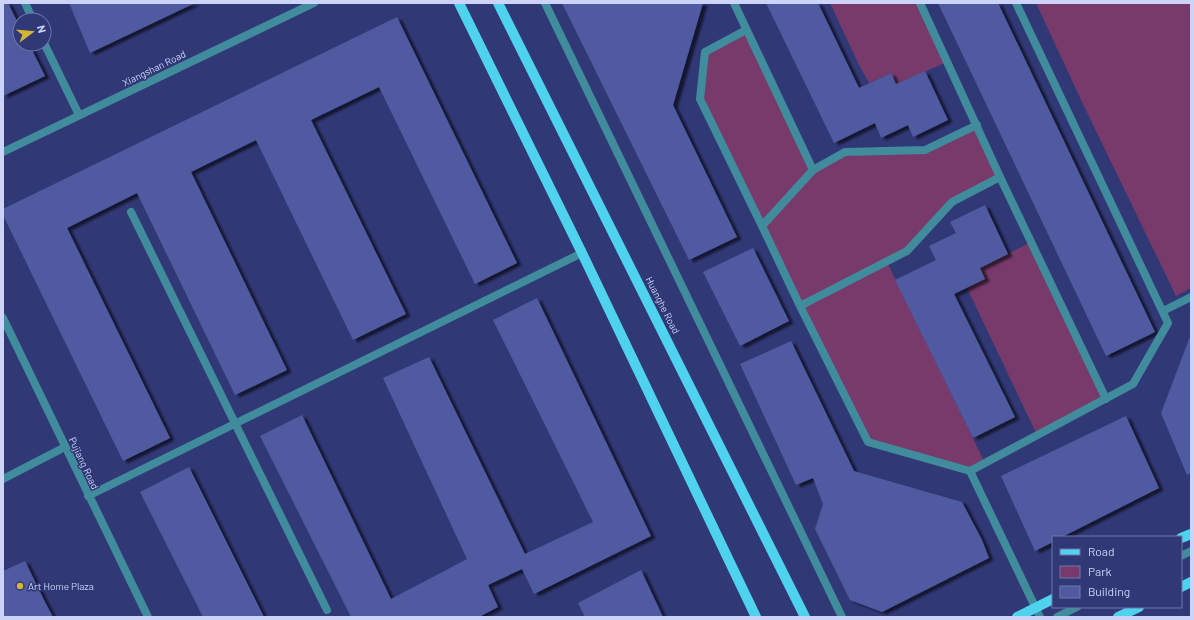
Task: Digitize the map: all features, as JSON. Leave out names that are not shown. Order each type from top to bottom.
[{"type":"main road","points":[[459,3],[582,253],[756,617]]},
{"type":"main road","name":"Huanghe Road","points":[[498,3],[805,617]]},
{"type":"main road","points":[[1182,586],[1191,582]]},
{"type":"main road","points":[[1017,617],[1038,612],[1052,600]]},
{"type":"main road","points":[[1118,617],[1137,608]]},
{"type":"street","name":"Xiangshan Road","points":[[3,152],[314,3]]},
{"type":"street","points":[[545,3],[842,617]]},
{"type":"street","points":[[734,3],[813,170]]},
{"type":"street","points":[[920,3],[1000,177],[1106,399]]},
{"type":"street","points":[[746,30],[705,52],[700,100],[868,442],[970,471],[1133,384],[1168,322],[1016,3]]},
{"type":"street","points":[[48,52],[79,116]]},
{"type":"street","points":[[762,226],[813,170],[845,152],[925,150],[976,125]]},
{"type":"street","points":[[800,306],[907,251],[952,202],[1000,177]]},
{"type":"street","points":[[131,212],[327,610]]},
{"type":"street","points":[[88,496],[235,422],[582,253]]},
{"type":"street","points":[[1163,311],[1191,297]]},
{"type":"street","name":"Pujiang Road","points":[[3,318],[148,617]]},
{"type":"street","points":[[3,479],[65,447]]},
{"type":"street","points":[[970,471],[1038,612]]},
{"type":"street","points":[[1182,556],[1191,551]]},
{"type":"street","points":[[1057,617],[1075,608]]},
{"type":"green space","points":[[830,3],[920,3],[947,62],[896,84],[891,73],[869,83]]},
{"type":"green space","points":[[1036,3],[1191,3],[1191,288],[1176,296],[1081,100]]},
{"type":"green space","points":[[746,30],[813,170],[845,152],[925,150],[977,125],[1000,177],[952,202],[907,251],[887,262],[985,463],[970,471],[868,442],[700,99],[705,52]]},
{"type":"green space","points":[[1031,242],[1106,399],[1037,435],[967,288],[985,279],[980,268]]},
{"type":"building","points":[[3,3],[8,3],[12,12],[12,52],[33,52],[45,76],[3,96]]},
{"type":"building","points":[[69,3],[195,3],[90,53]]},
{"type":"building","points":[[562,3],[703,3],[673,105],[737,237],[689,260]]},
{"type":"building","points":[[766,3],[818,3],[859,88],[891,73],[896,84],[925,71],[948,120],[913,137],[908,125],[881,138],[875,123],[834,143]]},
{"type":"building","points":[[938,3],[998,3],[1155,332],[1106,356]]},
{"type":"building","points":[[397,17],[517,263],[475,284],[379,87],[311,120],[406,314],[353,340],[256,140],[191,172],[287,370],[235,395],[137,193],[67,228],[170,438],[123,461],[3,215],[3,209]]},
{"type":"building","points":[[985,205],[1008,254],[980,268],[985,279],[954,294],[1015,417],[973,438],[895,280],[936,260],[929,246],[956,233],[950,222]]},
{"type":"building","points":[[753,248],[789,321],[740,346],[703,272]]},
{"type":"building","points":[[537,298],[651,536],[534,594],[522,569],[488,585],[498,607],[479,617],[351,617],[260,436],[302,415],[391,599],[467,559],[383,378],[429,357],[525,554],[593,522],[493,320]]},
{"type":"building","points":[[1191,334],[1191,473],[1187,475],[1161,413]]},
{"type":"building","points":[[791,341],[854,471],[962,502],[982,540],[989,558],[882,612],[850,600],[815,529],[823,504],[813,478],[796,485],[740,364]]},
{"type":"building","points":[[1126,416],[1159,488],[1064,536],[1052,536],[1052,542],[1035,551],[1001,476]]},
{"type":"building","points":[[189,467],[264,617],[203,617],[140,492]]},
{"type":"building","name":"Art Home Plaza","points":[[25,561],[53,617],[3,617],[3,571]]},
{"type":"building","points":[[641,570],[663,617],[585,617],[578,603]]},
{"type":"place","name":"Art Home Plaza","points":[[20,586]]}]
